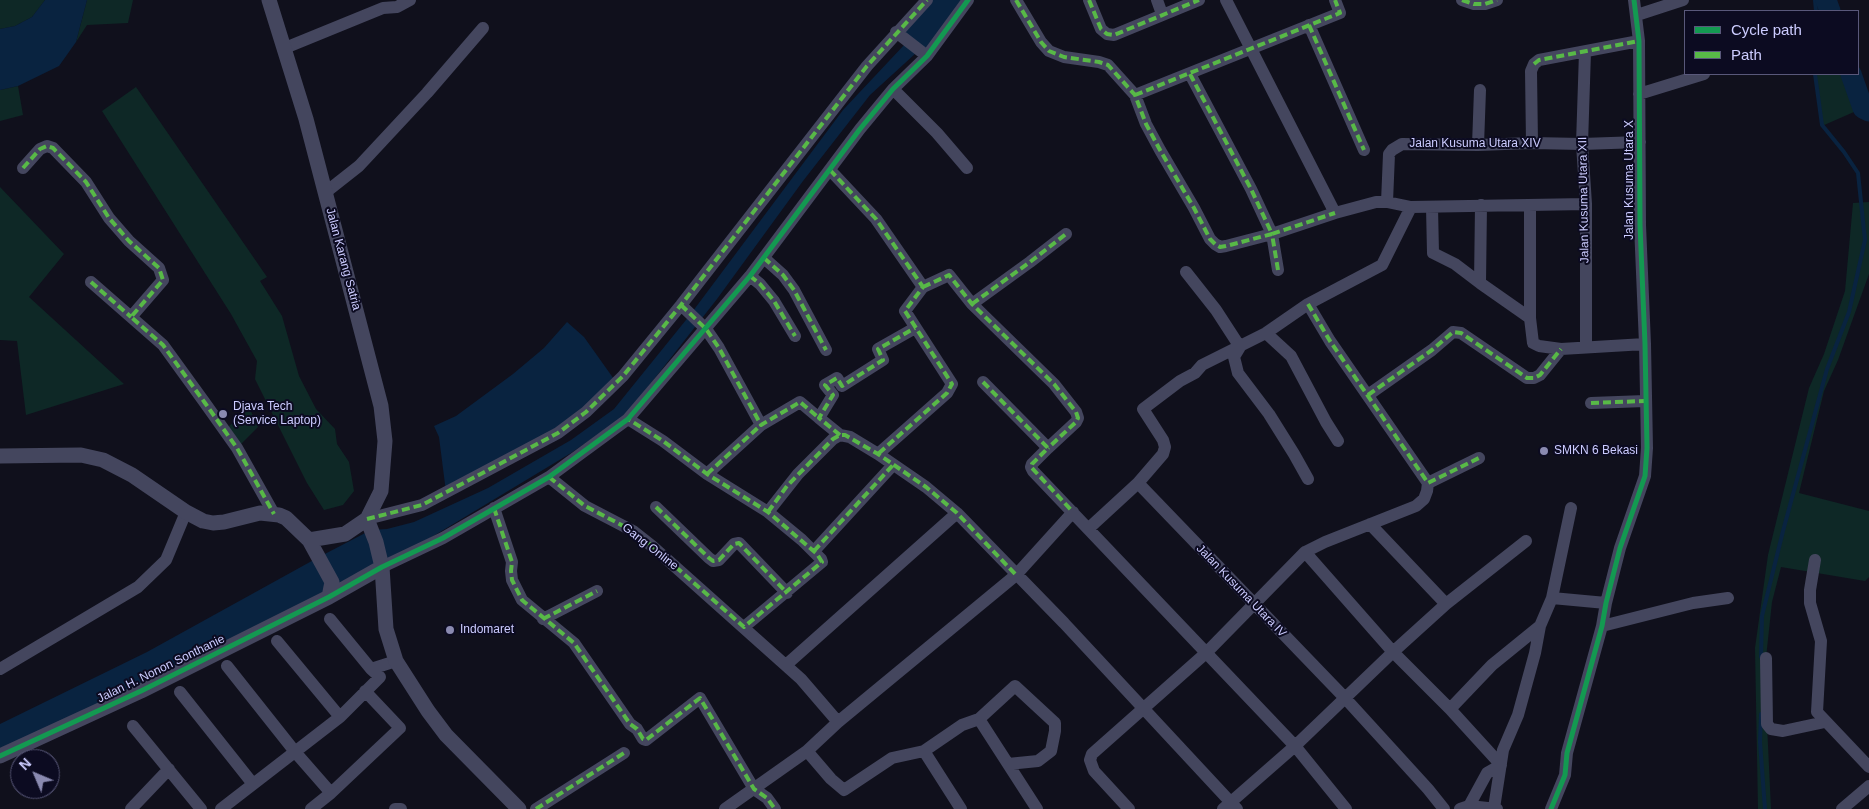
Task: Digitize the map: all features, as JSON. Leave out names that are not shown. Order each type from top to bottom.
[{"type":"street","name":"Jalan Karang Satria","points":[[269,0],[306,119],[381,406],[385,441],[381,491],[367,519]]},
{"type":"street","points":[[285,48],[383,8],[398,8],[410,0]]},
{"type":"street","points":[[309,540],[344,534],[367,519],[422,505],[558,433],[586,412],[623,376],[685,308],[832,108],[896,32],[927,0]]},
{"type":"street","points":[[382,567],[443,538],[549,477],[628,419],[750,276],[860,129],[893,89],[927,56],[968,0]]},
{"type":"street","points":[[1016,0],[1040,42],[1049,51],[1108,65],[1134,95],[1146,124],[1210,239],[1220,247],[1272,234],[1335,213],[1376,202],[1387,202],[1411,207],[1586,204]]},
{"type":"street","points":[[1089,0],[1101,29],[1107,34],[1114,35],[1199,0]]},
{"type":"street","points":[[1157,0],[1162,14]]},
{"type":"street","points":[[1226,0],[1335,213]]},
{"type":"street","points":[[1134,95],[1340,12],[1336,0]]},
{"type":"street","points":[[1462,0],[1474,4],[1485,4],[1497,0]]},
{"type":"street","name":"Jalan Kusuma Utara X","points":[[1551,809],[1564,775],[1566,753],[1602,626],[1620,548],[1645,476],[1647,448],[1640,225],[1639,41],[1634,0]]},
{"type":"street","points":[[1637,15],[1682,0]]},
{"type":"street","points":[[1310,25],[1364,150]]},
{"type":"street","points":[[326,192],[365,160],[427,94],[483,28]]},
{"type":"street","points":[[896,32],[927,56]]},
{"type":"street","points":[[1532,143],[1531,71],[1538,60],[1639,41]]},
{"type":"street","name":"Jalan Kusuma Utara XII","points":[[1585,52],[1582,144],[1586,204],[1586,347]]},
{"type":"street","points":[[1190,74],[1251,189],[1272,234],[1278,270]]},
{"type":"street","points":[[1639,94],[1701,75]]},
{"type":"street","points":[[893,89],[937,133],[967,168]]},
{"type":"street","points":[[1478,145],[1480,90]]},
{"type":"street","name":"Jalan Kusuma Utara XIV","points":[[1387,202],[1389,154],[1396,146],[1402,144],[1478,145],[1640,142]]},
{"type":"street","points":[[23,168],[40,149],[47,146],[53,148],[86,182],[109,218],[129,241],[159,268],[163,280],[131,317]]},
{"type":"street","points":[[830,170],[876,219],[923,287]]},
{"type":"street","points":[[1480,284],[1481,205]]},
{"type":"street","points":[[1530,205],[1530,318],[1533,343],[1539,346],[1561,349],[1645,344]]},
{"type":"street","points":[[1088,529],[1138,483],[1163,454],[1165,447],[1163,440],[1143,410],[1180,380],[1195,373],[1202,365],[1266,333],[1308,304],[1382,265],[1411,207]]},
{"type":"street","points":[[1432,207],[1433,253],[1455,264],[1480,284],[1530,318]]},
{"type":"street","points":[[972,304],[1066,234]]},
{"type":"street","points":[[764,258],[783,275],[794,290],[826,350]]},
{"type":"street","points":[[1186,272],[1216,310],[1240,347]]},
{"type":"street","points":[[878,454],[950,390],[952,384],[950,380],[905,311],[923,287],[949,275],[972,304],[1054,384],[1076,412],[1078,418],[1076,422],[1032,464],[1031,468],[1295,746],[1346,809]]},
{"type":"street","points":[[750,276],[760,284],[774,301],[795,336]]},
{"type":"street","points":[[91,282],[163,345],[220,423],[251,472],[274,514]]},
{"type":"street","points":[[1129,809],[1094,771],[1090,760],[1092,754],[1206,653],[1305,552],[1325,542],[1416,506],[1424,499],[1428,483],[1330,341],[1308,304]]},
{"type":"street","points":[[685,308],[706,329],[719,348],[761,425]]},
{"type":"street","points":[[819,418],[833,396],[826,384],[837,378],[842,386],[883,360],[878,349],[915,328]]},
{"type":"street","points":[[1368,395],[1432,350],[1453,332],[1461,333],[1527,378],[1534,378],[1540,375],[1561,349]]},
{"type":"street","points":[[1266,333],[1290,356],[1338,441]]},
{"type":"street","points":[[1240,347],[1234,357],[1238,373],[1274,422],[1308,480]]},
{"type":"street","points":[[983,382],[1048,448]]},
{"type":"street","points":[[1591,403],[1645,401]]},
{"type":"street","points":[[706,474],[761,425],[800,402],[840,435],[850,437],[878,454],[926,487],[957,513],[1064,624],[1230,807],[1446,604],[1526,540]]},
{"type":"street","points":[[628,419],[696,464],[706,474],[768,512],[821,559],[822,562],[787,593],[744,627]]},
{"type":"street","points":[[768,512],[798,474],[832,439],[840,435]]},
{"type":"street","points":[[0,456],[81,455],[103,460],[132,475],[186,512],[203,521],[213,523],[224,522],[260,513],[274,514],[286,518],[309,540],[319,557],[332,582],[329,597]]},
{"type":"street","points":[[1428,483],[1479,458]]},
{"type":"street","points":[[814,551],[892,465]]},
{"type":"street","name":"Gang Online","points":[[549,477],[585,506],[620,524],[652,546],[801,679],[838,722]]},
{"type":"street","name":"Jalan Kusuma Utara IV","points":[[1138,483],[1345,698],[1444,809]]},
{"type":"street","points":[[494,508],[512,562],[511,571],[515,589],[522,600],[574,643],[626,719],[637,729],[643,739],[646,740],[700,698],[754,789],[767,798],[775,809]]},
{"type":"street","points":[[656,508],[708,558],[714,561],[719,560],[734,544],[739,543],[787,593]]},
{"type":"street","points":[[1501,765],[1487,773],[1465,807],[1495,809],[1501,765],[1503,750],[1518,715],[1535,653],[1540,626],[1552,598],[1572,508]]},
{"type":"street","points":[[0,669],[138,586],[166,560],[186,512]]},
{"type":"street","points":[[725,809],[807,751],[838,722],[1016,575],[1073,512]]},
{"type":"street","points":[[786,665],[957,513]]},
{"type":"street","points":[[367,519],[376,542],[382,567],[386,629],[396,661],[446,735],[520,809]]},
{"type":"street","points":[[1370,524],[1446,604]]},
{"type":"street","points":[[1305,552],[1393,652],[1450,709],[1501,765]]},
{"type":"street","points":[[1815,560],[1810,590],[1810,603],[1821,641],[1816,706],[1819,716],[1843,738],[1869,767]]},
{"type":"street","name":"Jalan H. Nonon Sonthanie","points":[[0,756],[141,691],[329,597],[382,567]]},
{"type":"street","points":[[543,619],[597,591]]},
{"type":"street","points":[[1552,598],[1606,603]]},
{"type":"street","points":[[1602,626],[1693,603],[1728,598]]},
{"type":"street","points":[[221,809],[340,717],[380,677],[371,669],[330,619]]},
{"type":"street","points":[[1450,709],[1492,665],[1540,626]]},
{"type":"street","points":[[276,641],[340,717]]},
{"type":"street","points":[[1766,658],[1767,724],[1771,729],[1783,731],[1825,722]]},
{"type":"street","points":[[371,669],[396,661]]},
{"type":"street","points":[[227,666],[331,793]]},
{"type":"street","points":[[807,751],[831,779],[844,790],[892,758],[924,751],[962,725],[980,720],[1015,686],[1055,723],[1051,751],[1038,761],[1008,764]]},
{"type":"street","points":[[311,809],[331,793],[400,728],[365,691]]},
{"type":"street","points":[[180,692],[253,784]]},
{"type":"street","points":[[980,720],[1037,809]]},
{"type":"street","points":[[133,726],[201,809]]},
{"type":"street","points":[[924,751],[961,809]]},
{"type":"street","points":[[536,809],[624,753]]},
{"type":"street","points":[[132,809],[168,768]]},
{"type":"street","points":[[1842,809],[1869,786]]},
{"type":"street","points":[[394,809],[401,809]]},
{"type":"green space","points":[[0,0],[45,0],[32,17],[15,26],[0,29]]},
{"type":"green space","points":[[87,0],[133,0],[128,23],[87,25],[76,42]]},
{"type":"green space","points":[[1815,75],[1851,75],[1863,108],[1822,126]]},
{"type":"green space","points":[[18,86],[23,115],[0,121],[0,90]]},
{"type":"green space","points":[[136,87],[267,277],[260,281],[282,316],[299,376],[316,409],[335,429],[337,444],[349,462],[354,491],[343,505],[324,510],[307,483],[255,379],[257,361],[231,314],[102,111]]},
{"type":"green space","points":[[0,187],[64,254],[29,297],[124,384],[26,415],[17,341],[0,340]]},
{"type":"green space","points":[[1869,202],[1869,274],[1838,360],[1824,391],[1799,493],[1869,511],[1869,577],[1865,581],[1781,567],[1772,602],[1766,658],[1771,809],[1758,809],[1755,648],[1768,555],[1809,388],[1824,354],[1845,291],[1853,203]]},
{"type":"green space","points":[[249,407],[258,427],[237,448],[225,430]]},
{"type":"water","points":[[45,0],[87,0],[76,42],[59,66],[18,86],[0,90],[0,29],[15,26],[32,17]]},
{"type":"water","points":[[927,0],[968,0],[927,56],[896,32]]},
{"type":"water","points":[[905,44],[916,53],[870,95],[803,181],[717,299],[622,418],[571,453],[382,567],[14,749],[10,749],[10,751],[0,756],[0,724],[147,652],[371,530],[387,529],[414,522],[488,488],[571,440],[614,409],[690,315],[843,110]]},
{"type":"water","points":[[567,322],[584,337],[616,382],[586,412],[446,492],[439,437],[434,426],[456,416],[513,374],[544,348]]},
{"type":"waterway","points":[[1815,0],[1816,10]]},
{"type":"waterway","points":[[1826,0],[1830,10]]},
{"type":"waterway","points":[[1826,0],[1830,10]]},
{"type":"waterway","points":[[1761,657],[1762,616],[1783,531],[1827,369],[1849,312],[1865,240],[1858,173],[1822,125],[1815,75]]},
{"type":"waterway","points":[[1851,75],[1863,108],[1869,112]]},
{"type":"waterway","points":[[1851,75],[1863,108],[1869,111]]},
{"type":"waterway","points":[[1761,714],[1760,742],[1765,809]]},
{"type":"marked path","points":[[367,519],[422,505],[558,433],[586,412],[623,376],[681,305],[867,66],[927,0]]},
{"type":"marked path","points":[[1016,0],[1041,42],[1049,51],[1064,57],[1108,65],[1135,95],[1146,124],[1210,239],[1220,247],[1272,234],[1278,270]]},
{"type":"marked path","points":[[1089,0],[1101,29],[1107,34],[1114,35],[1199,0]]},
{"type":"marked path","points":[[1135,95],[1340,13],[1335,0]]},
{"type":"marked path","points":[[1462,0],[1474,4],[1485,4],[1497,0]]},
{"type":"marked path","points":[[1309,25],[1364,150]]},
{"type":"marked path","points":[[1534,64],[1539,60],[1639,41]]},
{"type":"marked path","points":[[1190,74],[1251,189],[1272,234],[1335,213]]},
{"type":"marked path","points":[[23,168],[40,149],[47,146],[53,148],[86,182],[109,218],[129,241],[159,268],[163,280],[131,317],[163,345],[237,448],[274,514]]},
{"type":"marked path","points":[[830,170],[876,219],[923,287],[905,311],[952,384],[947,393],[878,454]]},
{"type":"marked path","points":[[972,304],[1066,234]]},
{"type":"marked path","points":[[764,258],[783,275],[794,290],[826,350]]},
{"type":"marked path","points":[[923,287],[949,275],[972,304],[1054,384],[1076,412],[1078,418],[1076,422],[1048,448]]},
{"type":"marked path","points":[[750,276],[760,284],[774,301],[795,336]]},
{"type":"marked path","points":[[91,282],[131,317]]},
{"type":"marked path","points":[[1308,304],[1330,341],[1428,483],[1479,458]]},
{"type":"marked path","points":[[681,305],[706,329],[719,348],[761,425],[800,402],[819,418]]},
{"type":"marked path","points":[[840,435],[819,418],[833,395],[825,385],[837,378],[842,386],[883,360],[878,349],[915,328]]},
{"type":"marked path","points":[[1368,395],[1432,350],[1453,332],[1461,333],[1527,378],[1534,378],[1540,375],[1561,349]]},
{"type":"marked path","points":[[983,382],[1048,448],[1031,467],[1073,512]]},
{"type":"marked path","points":[[1591,403],[1645,401]]},
{"type":"marked path","points":[[549,477],[585,506],[633,531],[744,627],[822,562],[817,554],[768,512],[707,474],[663,441],[628,419]]},
{"type":"marked path","points":[[707,474],[761,425]]},
{"type":"marked path","points":[[768,512],[787,486],[833,439],[840,435],[845,435],[878,454],[926,487],[957,513],[1016,575]]},
{"type":"marked path","points":[[814,551],[893,465]]},
{"type":"marked path","points":[[656,507],[713,561],[719,560],[734,544],[739,543],[787,593]]},
{"type":"marked path","points":[[494,508],[512,562],[512,580],[522,600],[574,643],[630,724],[637,729],[643,739],[646,740],[700,698],[754,789],[767,798],[775,809]]},
{"type":"marked path","points":[[543,619],[597,591]]},
{"type":"marked path","points":[[536,809],[624,753]]},
{"type":"cycle path","points":[[0,756],[141,691],[329,597],[382,567],[443,538],[549,477],[628,419],[750,276],[860,129],[893,89],[927,56],[968,0]]},
{"type":"cycle path","points":[[1551,809],[1565,775],[1567,753],[1602,626],[1620,548],[1645,476],[1647,448],[1640,225],[1639,41],[1634,0]]},
{"type":"place","name":"Djava Tech (Service Laptop)","points":[[223,414]]},
{"type":"place","name":"SMKN 6 Bekasi","points":[[1544,451]]},
{"type":"place","name":"Indomaret","points":[[450,630]]}]
